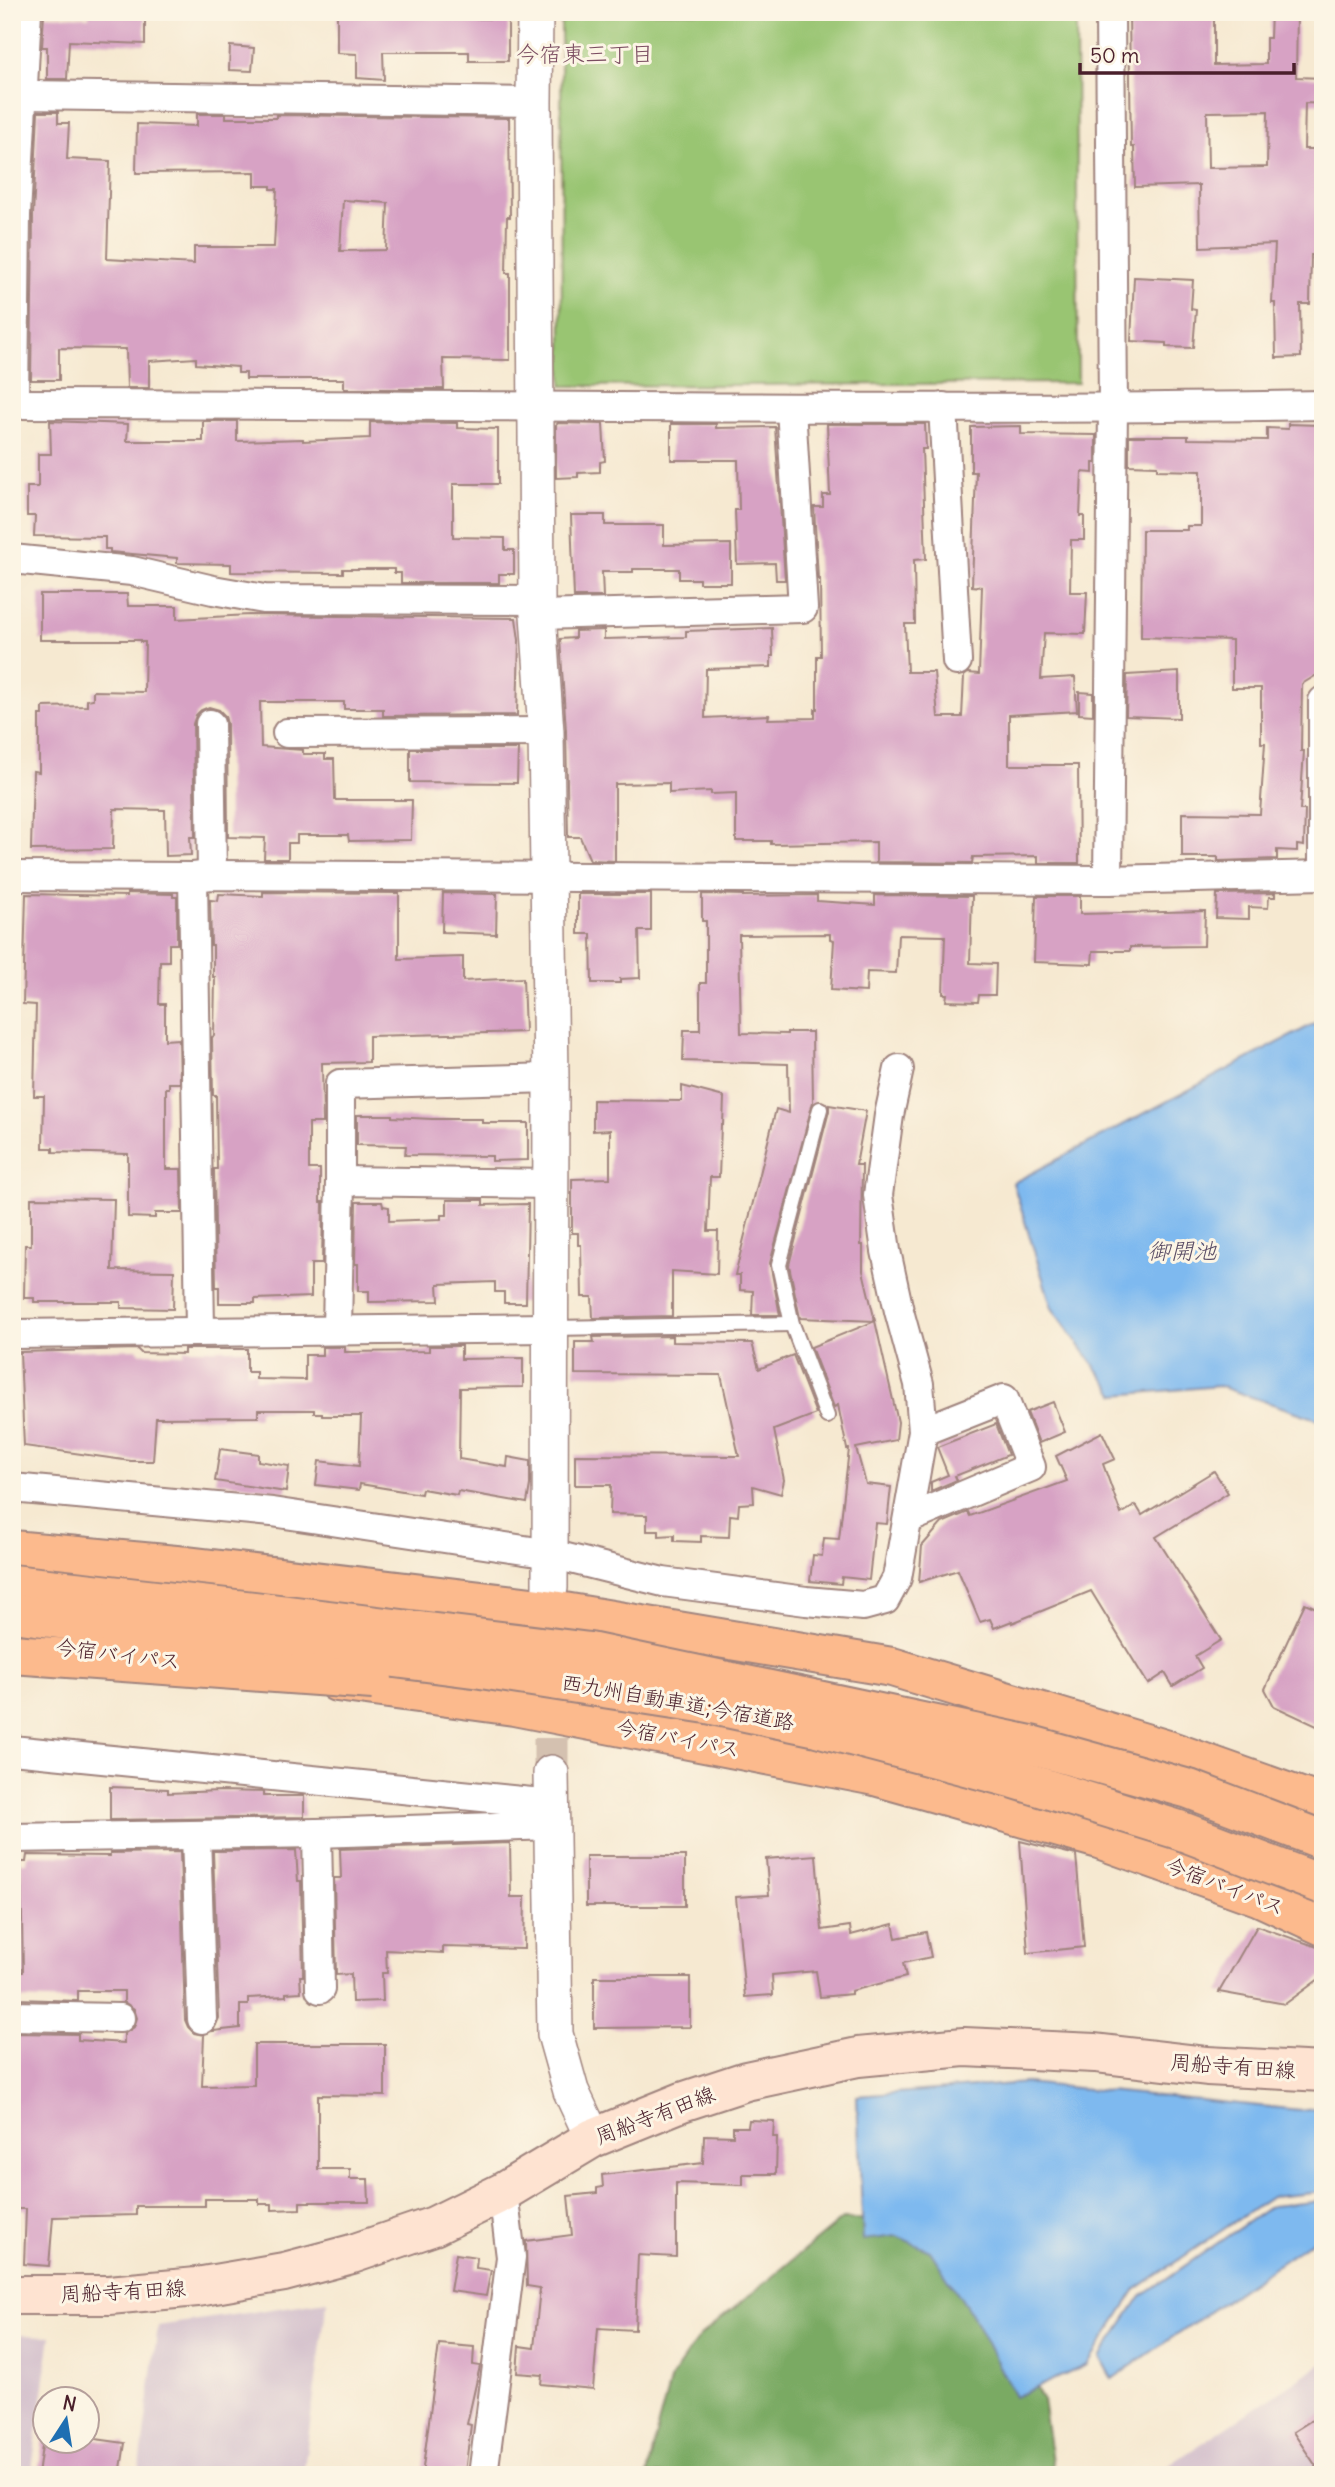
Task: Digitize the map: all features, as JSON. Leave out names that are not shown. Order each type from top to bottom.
[{"type":"highway","points":[[12,1550],[187,1566],[540,1608],[892,1667],[1168,1749],[1323,1805]]},
{"type":"highway","name":"西九州自動車道;今宿道路","points":[[12,1584],[590,1652],[1031,1745],[1189,1789],[1323,1840]]},
{"type":"highway","name":"西九州自動車道;今宿道路","points":[[12,1613],[468,1667],[707,1704],[817,1727],[1015,1779],[1179,1830],[1323,1885]]},
{"type":"highway","name":"今宿バイパス","points":[[12,1642],[81,1648],[514,1706],[875,1776],[1098,1839],[1258,1896],[1323,1926]]},
{"type":"highway","points":[[12,1654],[707,1704]]},
{"type":"main road","name":"周船寺有田線","points":[[12,2295],[109,2295],[197,2287],[284,2272],[352,2254],[434,2226],[502,2192],[593,2138],[682,2102],[746,2081],[858,2057],[964,2047],[1095,2053],[1207,2066],[1323,2072]]},
{"type":"street","points":[[27,12],[24,95],[14,215],[13,404],[792,408],[1323,405]]},
{"type":"street","points":[[535,12],[538,607],[546,732],[549,877],[551,1571]]},
{"type":"street","points":[[1108,880],[1113,408],[1110,12]]},
{"type":"street","points":[[24,95],[534,102]]},
{"type":"street","points":[[943,407],[957,662]]},
{"type":"street","points":[[12,559],[132,571],[213,590],[264,598],[538,607],[803,608],[792,408]]},
{"type":"street","points":[[12,876],[1108,880],[1323,875],[1323,701]]},
{"type":"street","points":[[201,1331],[203,876],[210,724]]},
{"type":"street","points":[[287,733],[546,732]]},
{"type":"street","points":[[12,1488],[272,1513],[551,1571],[863,1606],[885,1600],[897,1578],[923,1431],[919,1384],[899,1311],[886,1251],[878,1195],[889,1115],[899,1069]]},
{"type":"street","points":[[337,1329],[340,1084],[551,1078]]},
{"type":"street","points":[[340,1181],[551,1184]]},
{"type":"street","points":[[12,1334],[552,1328]]},
{"type":"street","points":[[908,1519],[1031,1467],[1004,1399],[923,1431]]},
{"type":"street","points":[[12,1749],[552,1801]]},
{"type":"street","points":[[12,1838],[317,1833],[552,1801]]},
{"type":"street","points":[[552,1801],[555,2034],[571,2091],[593,2138]]},
{"type":"street","points":[[317,1833],[320,1989]]},
{"type":"street","points":[[196,1835],[202,2019]]},
{"type":"street","points":[[12,2016],[120,2018]]},
{"type":"street","points":[[483,2475],[511,2257],[502,2192]]},
{"type":"lane","points":[[820,1109],[779,1265],[792,1324],[827,1416]]},
{"type":"lane","points":[[552,1328],[792,1324]]},
{"type":"shaded area","points":[[327,2301],[303,2475],[139,2475],[158,2326]]},
{"type":"shaded area","points":[[12,2335],[51,2336],[44,2386],[32,2386],[34,2456],[31,2475],[12,2475]]},
{"type":"shaded area","points":[[1323,2363],[1323,2475],[1154,2475]]},
{"type":"green space","points":[[561,12],[1076,12],[1078,383],[562,386]]},
{"type":"green space","points":[[842,2219],[898,2220],[993,2312],[1043,2400],[1054,2475],[648,2475],[671,2378],[699,2337]]},
{"type":"water","name":"御開池","points":[[1323,1019],[1323,1421],[1219,1386],[1116,1395],[1052,1308],[1013,1183]]},
{"type":"water","points":[[1026,2083],[1300,2110],[1323,2107],[1323,2192],[1271,2197],[1136,2289],[1087,2365],[1015,2397],[974,2318],[930,2251],[897,2236],[863,2240],[857,2096]]},
{"type":"water","points":[[1323,2201],[1323,2233],[1112,2379],[1100,2357],[1140,2297],[1271,2206]]},
{"type":"building","points":[[89,12],[145,12],[145,44],[69,41],[67,79],[47,79],[47,47],[42,47],[44,15],[89,17]]},
{"type":"building","points":[[337,12],[427,12],[427,18],[508,19],[508,61],[469,61],[469,52],[383,52],[384,80],[357,78],[357,54],[337,53]]},
{"type":"building","points":[[1129,12],[1214,12],[1214,65],[1266,64],[1266,38],[1270,38],[1271,12],[1297,12],[1296,77],[1323,78],[1323,104],[1305,103],[1304,149],[1318,149],[1318,156],[1323,156],[1323,255],[1311,255],[1310,304],[1300,304],[1301,357],[1276,358],[1275,303],[1272,303],[1275,244],[1200,247],[1199,185],[1135,187],[1134,147],[1131,147]],"holes":[[[1268,111],[1267,167],[1208,168],[1207,112]]]},
{"type":"building","points":[[230,46],[254,48],[252,71],[229,70]]},
{"type":"building","points":[[38,112],[58,112],[58,123],[69,123],[67,159],[110,161],[107,259],[194,264],[194,247],[274,247],[277,189],[271,189],[271,186],[255,186],[255,172],[136,173],[137,124],[197,126],[197,114],[226,114],[226,118],[276,118],[276,115],[509,118],[510,217],[507,217],[506,273],[510,273],[510,360],[443,359],[444,389],[344,389],[344,379],[246,379],[246,373],[238,373],[238,367],[196,364],[196,358],[149,361],[149,388],[127,388],[126,349],[59,348],[59,380],[31,380],[33,216]],"holes":[[[343,200],[388,203],[386,250],[340,251]]]},
{"type":"building","points":[[1134,277],[1193,280],[1191,309],[1196,310],[1193,348],[1131,341]]},
{"type":"building","points":[[50,421],[128,424],[127,441],[203,441],[203,421],[237,421],[237,441],[370,438],[370,422],[457,423],[457,428],[498,429],[498,484],[453,484],[453,537],[505,538],[505,550],[514,550],[514,574],[499,574],[499,583],[401,583],[401,573],[394,573],[394,569],[343,569],[343,573],[231,572],[231,564],[177,563],[177,558],[110,552],[110,549],[105,549],[105,537],[34,536],[35,516],[27,516],[27,487],[38,487],[38,454],[51,454]]},
{"type":"building","points":[[558,423],[603,424],[605,461],[600,462],[600,472],[556,478]]},
{"type":"building","points":[[671,424],[716,424],[716,428],[775,427],[785,580],[776,580],[775,563],[737,564],[735,510],[739,510],[738,460],[671,460]]},
{"type":"building","points":[[827,424],[925,424],[926,449],[922,449],[926,559],[914,560],[915,624],[905,624],[907,672],[934,672],[938,717],[962,717],[964,676],[968,673],[979,674],[982,587],[972,586],[976,472],[971,472],[971,427],[1021,426],[1021,434],[1096,435],[1096,463],[1093,463],[1093,473],[1082,472],[1080,516],[1084,516],[1084,540],[1071,540],[1070,592],[1087,592],[1085,634],[1044,633],[1041,679],[1075,677],[1077,711],[1009,715],[1009,765],[1078,765],[1079,863],[1038,863],[1038,856],[973,857],[972,863],[876,862],[876,842],[771,844],[771,841],[736,841],[736,793],[669,793],[669,783],[615,784],[615,861],[590,860],[580,837],[568,837],[566,731],[560,639],[575,638],[575,631],[604,630],[604,639],[686,637],[686,631],[772,628],[771,667],[706,669],[705,718],[769,715],[768,719],[815,718],[817,656],[821,656],[820,579],[814,507],[823,507],[823,495],[830,495]]},
{"type":"building","points":[[1288,424],[1320,425],[1317,499],[1323,499],[1323,671],[1302,684],[1301,751],[1304,751],[1300,810],[1305,810],[1304,846],[1297,845],[1297,851],[1277,850],[1277,859],[1218,861],[1218,857],[1182,857],[1182,813],[1260,814],[1265,743],[1261,743],[1261,688],[1232,688],[1232,640],[1141,637],[1142,530],[1187,530],[1187,526],[1201,526],[1201,471],[1157,470],[1157,466],[1129,465],[1129,436],[1267,440],[1267,428],[1288,429]]},
{"type":"building","points":[[571,515],[605,515],[605,525],[664,525],[664,545],[731,544],[731,583],[699,583],[699,579],[679,579],[679,569],[633,569],[633,572],[602,572],[603,597],[574,597]]},
{"type":"building","points":[[40,594],[127,594],[128,606],[177,606],[177,619],[249,615],[516,618],[519,640],[517,715],[383,716],[383,709],[344,709],[344,702],[260,702],[261,747],[303,750],[303,754],[325,754],[325,759],[334,759],[335,800],[412,800],[411,840],[349,841],[348,835],[297,835],[297,843],[288,843],[288,859],[264,859],[265,838],[228,837],[227,724],[225,716],[219,710],[209,707],[196,715],[193,724],[195,837],[190,837],[191,855],[166,856],[165,810],[114,809],[113,849],[31,850],[33,771],[39,772],[39,715],[43,715],[43,707],[87,706],[87,700],[93,699],[93,691],[144,692],[145,642],[40,640]]},
{"type":"building","points":[[1179,672],[1179,718],[1126,716],[1127,675]]},
{"type":"building","points":[[1079,692],[1093,693],[1093,715],[1079,714]]},
{"type":"building","points":[[410,749],[518,749],[517,783],[410,782]]},
{"type":"building","points":[[263,892],[399,893],[399,959],[463,957],[463,981],[523,978],[525,1032],[369,1036],[369,1062],[322,1063],[323,1123],[309,1123],[309,1169],[320,1169],[320,1202],[323,1202],[322,1264],[311,1264],[311,1297],[255,1299],[255,1303],[219,1303],[219,1287],[216,1287],[216,1095],[213,1095],[212,1037],[215,977],[210,900],[218,901],[219,894],[263,896]]},
{"type":"building","points":[[127,893],[173,894],[173,897],[177,897],[177,944],[169,944],[169,961],[160,961],[159,1004],[165,1004],[165,1040],[179,1039],[180,1083],[169,1083],[169,1088],[166,1088],[166,1169],[181,1169],[182,1213],[155,1213],[155,1218],[128,1217],[128,1154],[53,1152],[53,1148],[43,1148],[44,1096],[34,1096],[36,1005],[23,1004],[26,894],[127,896]]},
{"type":"building","points":[[443,893],[497,894],[496,934],[442,932]]},
{"type":"building","points":[[1275,893],[1275,897],[1269,897],[1268,908],[1249,907],[1249,919],[1216,918],[1217,894]]},
{"type":"building","points":[[578,894],[651,894],[651,931],[639,931],[640,978],[620,979],[620,983],[592,983],[591,934],[578,934]]},
{"type":"building","points":[[702,894],[817,895],[817,901],[875,905],[875,895],[972,896],[970,963],[996,964],[995,995],[979,995],[978,1002],[946,1001],[947,994],[943,994],[945,936],[898,935],[896,973],[867,972],[866,992],[831,990],[834,940],[830,939],[830,934],[739,935],[741,1033],[812,1032],[813,1102],[770,1263],[780,1315],[752,1315],[753,1291],[740,1290],[740,1275],[735,1275],[776,1109],[789,1113],[788,1064],[683,1061],[684,1030],[700,1030],[700,983],[706,983],[706,921],[702,921]]},
{"type":"building","points":[[1036,896],[1080,896],[1080,914],[1205,911],[1204,946],[1130,947],[1130,951],[1093,951],[1092,964],[1034,962]]},
{"type":"building","points":[[682,1086],[724,1097],[719,1177],[710,1177],[708,1231],[718,1231],[717,1274],[672,1271],[672,1316],[593,1318],[592,1297],[582,1297],[581,1245],[578,1245],[578,1233],[572,1233],[572,1179],[610,1178],[610,1130],[593,1131],[593,1100],[682,1101]]},
{"type":"building","points":[[829,1105],[866,1111],[856,1165],[862,1165],[863,1271],[875,1321],[800,1318],[789,1265]]},
{"type":"building","points":[[357,1115],[482,1119],[482,1123],[528,1123],[528,1160],[492,1161],[492,1156],[405,1155],[406,1146],[357,1145]]},
{"type":"building","points":[[31,1198],[114,1199],[112,1270],[174,1271],[173,1309],[121,1308],[121,1302],[34,1302],[34,1298],[24,1298],[25,1245],[31,1245]]},
{"type":"building","points":[[447,1200],[483,1200],[483,1205],[528,1204],[526,1303],[504,1303],[504,1292],[495,1292],[495,1282],[438,1284],[439,1301],[369,1302],[369,1291],[358,1291],[358,1264],[355,1264],[356,1202],[382,1202],[383,1206],[389,1207],[389,1221],[441,1219],[441,1215],[447,1215]]},
{"type":"building","points":[[875,1321],[898,1422],[896,1440],[856,1448],[866,1484],[891,1487],[887,1524],[875,1523],[869,1580],[842,1577],[841,1584],[810,1581],[813,1555],[822,1556],[824,1538],[839,1539],[849,1449],[838,1405],[834,1407],[811,1347]]},
{"type":"building","points":[[672,1336],[672,1342],[752,1343],[759,1369],[793,1355],[816,1414],[774,1430],[784,1480],[781,1494],[753,1486],[754,1503],[739,1504],[738,1516],[730,1515],[729,1537],[701,1536],[701,1542],[674,1541],[674,1535],[659,1536],[659,1531],[647,1531],[647,1515],[610,1514],[611,1485],[575,1485],[575,1455],[739,1456],[721,1375],[575,1374],[575,1342],[594,1342],[593,1337]]},
{"type":"building","points":[[429,1346],[461,1346],[461,1359],[523,1358],[523,1387],[460,1388],[459,1459],[507,1467],[508,1457],[530,1461],[527,1503],[458,1491],[457,1495],[422,1489],[421,1494],[360,1484],[359,1490],[316,1485],[319,1461],[359,1466],[361,1416],[322,1416],[322,1413],[314,1413],[314,1410],[258,1410],[258,1417],[156,1418],[153,1461],[131,1461],[24,1446],[20,1352],[137,1349],[141,1353],[184,1354],[184,1349],[247,1349],[247,1372],[256,1372],[256,1379],[305,1380],[305,1355],[322,1355],[322,1347],[345,1347],[345,1352],[429,1351]]},
{"type":"building","points":[[1053,1402],[1065,1432],[1039,1443],[1027,1412]]},
{"type":"building","points":[[996,1424],[1008,1455],[955,1476],[957,1480],[931,1491],[931,1482],[948,1475],[937,1447]]},
{"type":"building","points":[[1102,1432],[1115,1459],[1103,1464],[1121,1514],[1136,1505],[1142,1515],[1214,1471],[1228,1493],[1156,1537],[1221,1640],[1195,1656],[1202,1668],[1173,1686],[1165,1673],[1148,1684],[1091,1591],[994,1628],[990,1619],[980,1622],[958,1570],[919,1582],[922,1546],[942,1523],[968,1512],[970,1516],[1067,1481],[1056,1456]]},
{"type":"building","points":[[220,1449],[258,1454],[258,1461],[289,1466],[286,1492],[215,1481]]},
{"type":"building","points":[[1305,1603],[1323,1611],[1323,1729],[1274,1706],[1265,1689]]},
{"type":"building","points":[[110,1787],[168,1789],[168,1793],[221,1791],[264,1792],[264,1796],[304,1796],[304,1817],[110,1820]]},
{"type":"building","points":[[1020,1841],[1076,1855],[1084,1947],[1028,1953]]},
{"type":"building","points":[[510,1843],[511,1897],[525,1897],[524,1949],[443,1947],[443,1953],[386,1950],[387,1973],[382,1973],[383,2001],[352,2002],[351,1974],[336,1975],[334,1878],[341,1878],[340,1849]]},
{"type":"building","points":[[296,1850],[298,1881],[301,1881],[301,1992],[286,1993],[286,1996],[248,1998],[248,2005],[240,2005],[240,2028],[213,2031],[219,2018],[213,1851]]},
{"type":"building","points":[[180,1852],[185,2020],[194,2033],[204,2035],[202,2086],[254,2085],[254,2044],[385,2044],[385,2096],[318,2095],[318,2169],[350,2169],[350,2179],[368,2179],[369,2202],[300,2202],[300,2209],[272,2210],[272,2204],[259,2204],[259,2199],[205,2199],[205,2206],[136,2206],[136,2215],[53,2217],[49,2266],[24,2264],[26,2209],[12,2209],[12,2073],[15,2033],[78,2034],[78,2040],[124,2043],[124,2034],[134,2027],[137,2018],[134,2009],[124,2002],[124,1991],[78,1991],[78,2001],[14,1997],[13,1972],[23,1972],[21,1862],[26,1862],[27,1855],[110,1856],[110,1853]]},
{"type":"building","points":[[816,1855],[822,1930],[850,1926],[851,1935],[893,1924],[896,1938],[926,1932],[931,1957],[903,1963],[906,1977],[851,1991],[851,1994],[820,1997],[816,1971],[772,1975],[773,1995],[745,1997],[736,1897],[769,1895],[766,1859]]},
{"type":"building","points":[[586,1856],[685,1856],[685,1906],[586,1906]]},
{"type":"building","points":[[1257,1926],[1323,1949],[1323,1976],[1285,2004],[1219,1992]]},
{"type":"building","points":[[594,1977],[690,1977],[690,2027],[594,2028]]},
{"type":"building","points":[[749,2120],[774,2121],[773,2137],[777,2137],[776,2174],[743,2174],[743,2185],[676,2183],[676,2257],[638,2255],[635,2330],[598,2328],[593,2389],[541,2384],[542,2375],[517,2373],[519,2346],[534,2348],[540,2288],[527,2286],[526,2241],[572,2235],[568,2196],[597,2193],[597,2188],[603,2187],[602,2175],[703,2163],[704,2135],[733,2136],[733,2127],[748,2127]]},
{"type":"building","points":[[456,2254],[477,2257],[476,2268],[491,2270],[486,2296],[450,2291]]},
{"type":"building","points":[[439,2344],[474,2347],[473,2365],[480,2366],[467,2424],[471,2425],[465,2472],[455,2471],[454,2475],[422,2475]]},
{"type":"building","points":[[1323,2413],[1323,2475],[1322,2475],[1293,2432]]},
{"type":"building","points":[[102,2440],[125,2443],[120,2475],[38,2475],[41,2456],[102,2456]]},
{"type":"tunnel","points":[[551,1685],[551,1773]]},
{"type":"district","name":"今宿東三丁目","points":[[585,53]]}]
